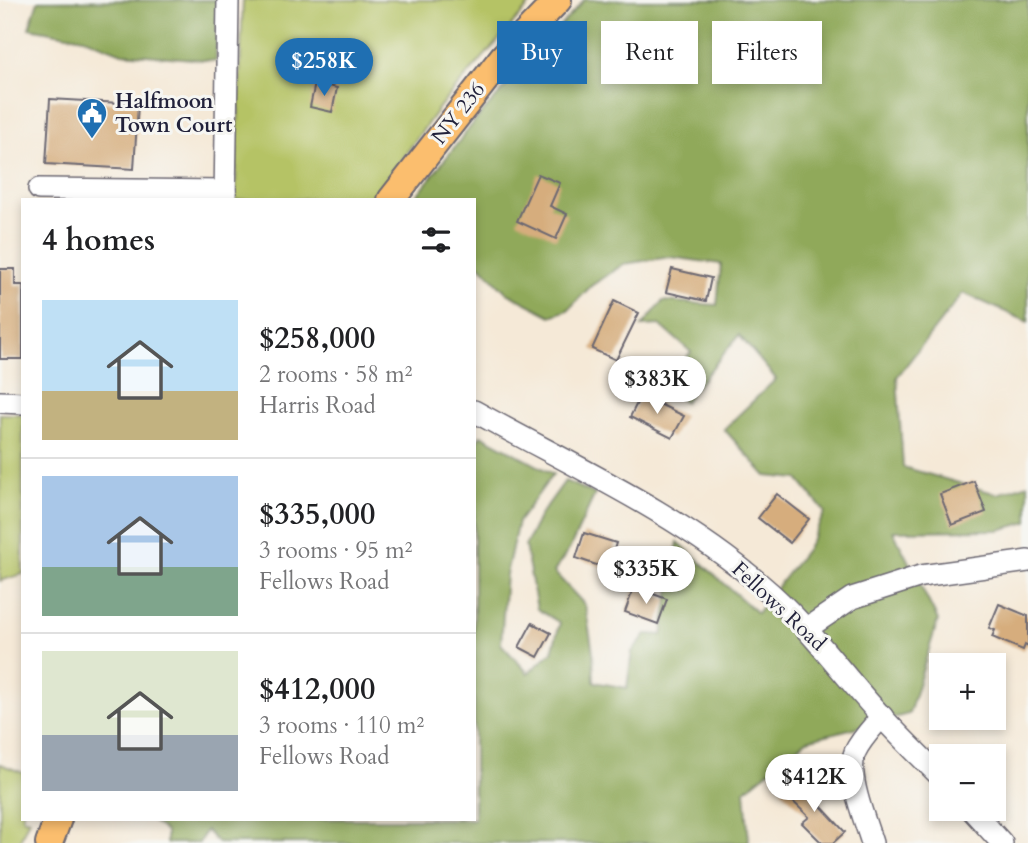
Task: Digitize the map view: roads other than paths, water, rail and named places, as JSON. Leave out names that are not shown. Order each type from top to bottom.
[{"type":"main road","name":"NY 236","points":[[393,198],[503,57],[558,0]]},
{"type":"main road","points":[[49,843],[57,821]]},
{"type":"street","points":[[39,189],[99,195],[225,195],[228,0]]},
{"type":"street","points":[[0,402],[21,402]]},
{"type":"street","name":"Fellows Road","points":[[476,412],[671,520],[762,585],[806,629],[882,716],[929,765]]},
{"type":"street","points":[[806,629],[852,598],[920,576],[1028,561]]},
{"type":"street","points":[[872,843],[852,770],[858,747],[882,716]]},
{"type":"street","points":[[982,821],[1002,843]]},
{"type":"place","name":"Halfmoon Town Court","points":[[92,140]]}]
